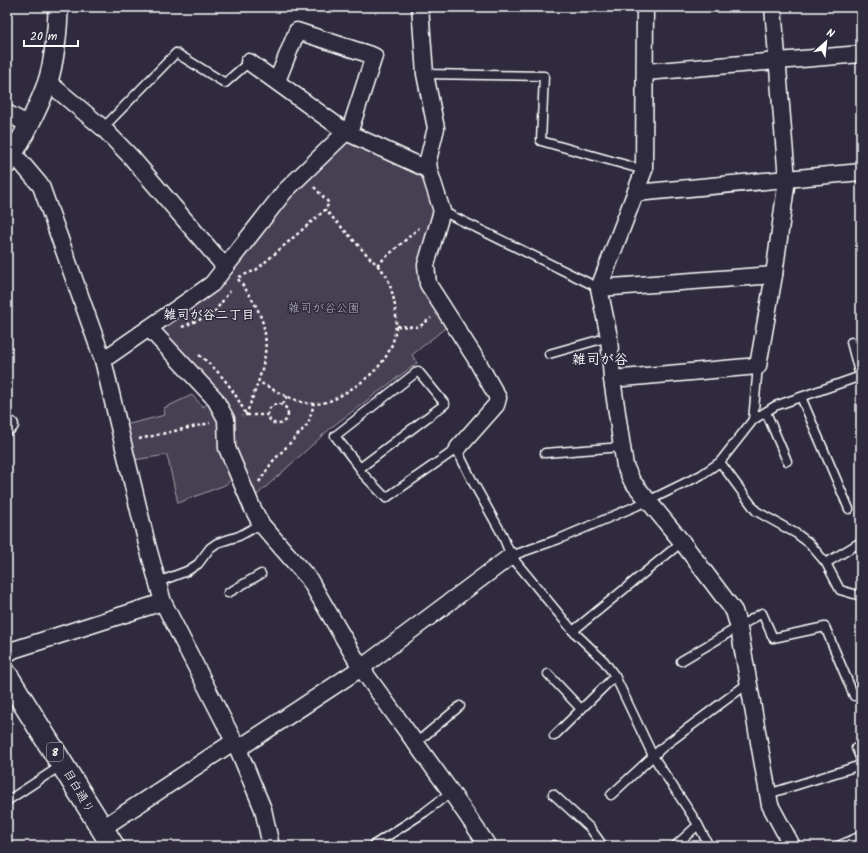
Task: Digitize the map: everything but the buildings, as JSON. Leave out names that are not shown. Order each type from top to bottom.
[{"type":"main road","name":"目白通り","points":[[7,676],[107,837]]},
{"type":"street","points":[[58,7],[58,25],[48,82],[29,126],[10,158],[41,186],[103,360],[147,544],[163,602],[236,745],[263,809],[271,846]]},
{"type":"street","points":[[645,7],[646,72],[644,170],[599,288],[609,337],[612,380],[625,466],[632,481],[682,542],[734,611],[739,628],[770,805],[792,846]]},
{"type":"street","points":[[612,380],[758,366],[774,275],[787,179],[773,7]]},
{"type":"street","points":[[416,8],[425,74],[436,128],[428,160],[429,170],[442,211],[426,266],[428,284],[476,359],[498,398],[496,405],[458,448]]},
{"type":"street","points":[[103,360],[232,270],[284,192],[351,126],[374,56],[297,31],[277,81]]},
{"type":"street","points":[[646,72],[861,54]]},
{"type":"street","points":[[249,62],[346,132],[429,170]]},
{"type":"street","points":[[48,82],[103,128],[131,157],[232,270]]},
{"type":"street","points":[[7,113],[29,126]]},
{"type":"street","points":[[636,193],[861,172]]},
{"type":"street","points":[[599,288],[774,275]]},
{"type":"street","points":[[149,328],[215,399],[222,420],[227,448],[243,489],[261,524],[309,579],[361,668],[451,792],[483,844]]},
{"type":"street","points":[[107,837],[236,745],[361,668],[511,556]]},
{"type":"street","points":[[7,654],[13,650],[163,602]]},
{"type":"lane","points":[[103,128],[176,53],[225,83],[249,62]]},
{"type":"lane","points":[[425,74],[544,76],[541,141],[644,170]]},
{"type":"lane","points":[[442,211],[599,288]]},
{"type":"lane","points":[[549,354],[609,337]]},
{"type":"lane","points":[[511,556],[559,539],[648,501],[701,475],[720,462],[753,420],[774,406],[861,376],[852,342]]},
{"type":"lane","points":[[753,420],[758,366]]},
{"type":"lane","points":[[360,468],[445,404],[418,371],[335,436],[360,468],[361,472],[386,498],[458,448],[459,454],[502,534],[511,556],[573,631],[604,661],[615,676],[653,756],[698,825],[709,846]]},
{"type":"lane","points":[[801,397],[849,509]]},
{"type":"lane","points":[[766,412],[787,461]]},
{"type":"lane","points":[[545,453],[622,447]]},
{"type":"lane","points":[[720,462],[756,511],[797,534],[809,543],[826,563],[840,590],[861,596]]},
{"type":"lane","points":[[158,582],[187,571],[198,564],[210,548],[217,543],[239,536],[261,524]]},
{"type":"lane","points":[[573,631],[682,542]]},
{"type":"lane","points":[[826,563],[861,542]]},
{"type":"lane","points":[[228,593],[261,574]]},
{"type":"lane","points":[[681,661],[762,613],[773,638],[824,627],[854,696],[861,692]]},
{"type":"lane","points":[[548,674],[582,709]]},
{"type":"lane","points":[[554,736],[615,676]]},
{"type":"lane","points":[[611,795],[653,756],[748,684]]},
{"type":"lane","points":[[416,743],[460,706]]},
{"type":"lane","points":[[856,748],[861,760]]},
{"type":"lane","points":[[7,801],[63,764]]},
{"type":"lane","points":[[768,794],[861,765]]},
{"type":"lane","points":[[372,846],[425,812],[451,792]]},
{"type":"lane","points":[[553,794],[590,828],[603,846]]},
{"type":"lane","points":[[675,846],[698,825]]},
{"type":"lane","points":[[838,846],[861,836]]},
{"type":"path","points":[[308,188],[312,184]]},
{"type":"path","points":[[237,278],[256,270],[325,210],[329,203],[321,195]]},
{"type":"path","points":[[259,382],[287,396],[314,404],[333,401],[359,384],[376,368],[392,348],[396,326],[395,307],[386,276],[325,210]]},
{"type":"path","points":[[377,265],[407,237]]},
{"type":"path","points":[[232,270],[237,278]]},
{"type":"path","points":[[153,436],[246,415],[259,382],[267,352],[266,332],[257,306],[232,270]]},
{"type":"path","points":[[396,326],[419,327],[432,317]]},
{"type":"path","points":[[283,404],[287,396]]},
{"type":"path","points":[[277,404],[283,404],[288,413],[287,418],[279,424],[274,423],[270,419],[269,409],[277,404]]},
{"type":"path","points":[[243,489],[256,486],[273,461],[308,424],[314,404]]},
{"type":"green space","name":"雑司が谷公園","points":[[348,138],[428,175],[437,209],[420,266],[450,324],[412,355],[417,363],[333,426],[256,496],[243,470],[225,485],[178,503],[167,455],[133,460],[125,425],[165,415],[164,408],[192,395],[203,407],[215,399],[154,329],[216,289],[280,202]]},
{"type":"district","name":"雑司が谷二丁目","points":[[209,314]]},
{"type":"district","name":"雑司が谷","points":[[600,359]]}]
